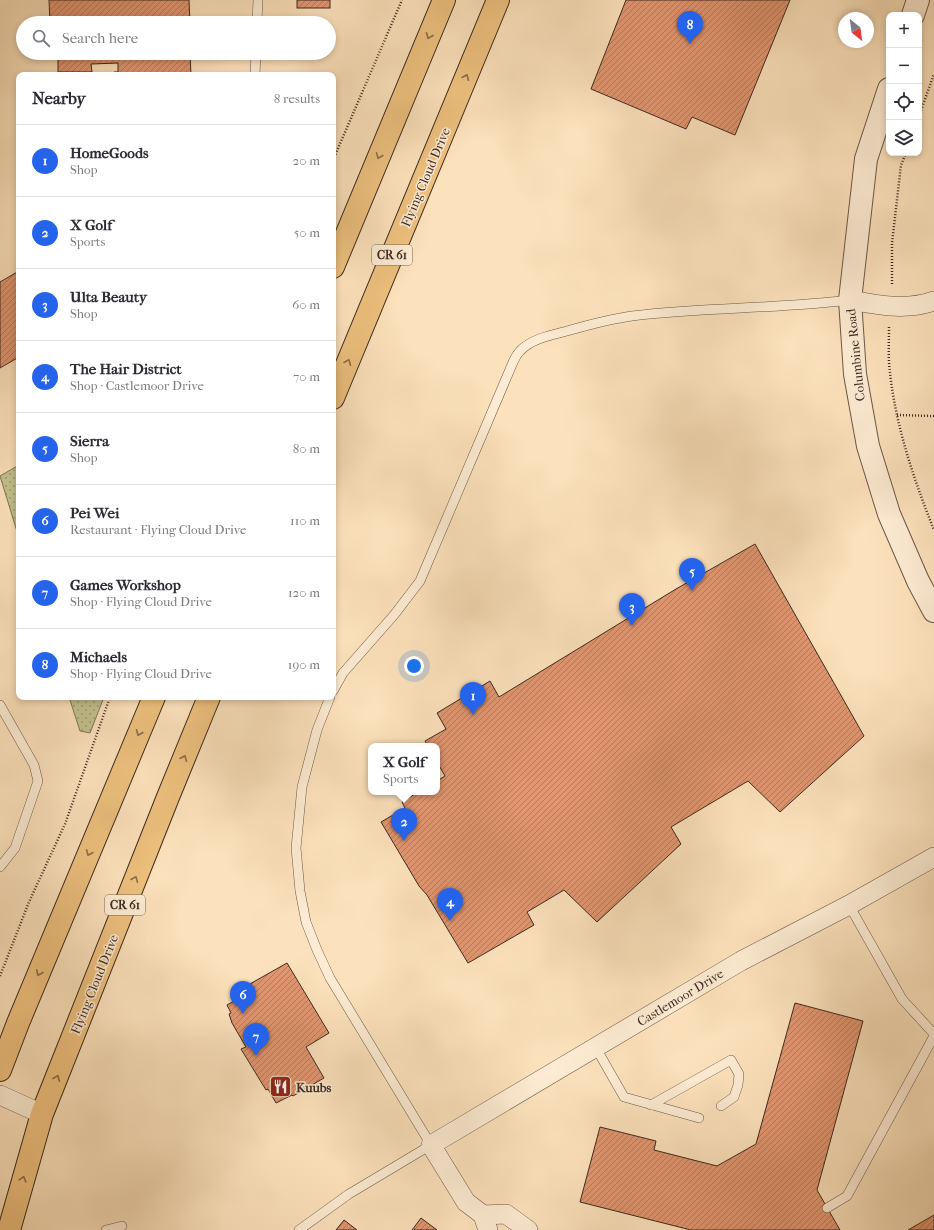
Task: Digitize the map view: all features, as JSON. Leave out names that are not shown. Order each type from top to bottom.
[{"type":"main road","points":[[336,260],[444,0]]},
{"type":"main road","name":"Flying Cloud Drive","points":[[336,391],[498,0]]},
{"type":"main road","points":[[0,1070],[18,1023],[153,700]]},
{"type":"main road","name":"Flying Cloud Drive","points":[[9,1230],[42,1114],[208,700]]},
{"type":"main road","points":[[14,1230],[17,1200]]},
{"type":"street","points":[[914,12],[918,0]]},
{"type":"street","name":"Columbine Road","points":[[886,98],[866,159],[850,300],[855,374],[868,446],[889,514],[918,581],[934,611]]},
{"type":"street","points":[[850,300],[892,307],[921,305],[934,301]]},
{"type":"street","name":"Castlemoor Drive","points":[[431,1145],[741,961],[849,905],[934,857]]},
{"type":"street","points":[[0,1095],[42,1114]]},
{"type":"street","points":[[431,1145],[466,1202],[485,1222],[506,1214],[528,1230]]},
{"type":"lane","points":[[257,16],[258,0]]},
{"type":"lane","points":[[255,72],[256,60]]},
{"type":"lane","points":[[336,686],[343,673],[394,615],[420,580],[510,367],[520,351],[532,342],[550,335],[630,316],[764,306],[821,304],[850,300]]},
{"type":"lane","points":[[299,1230],[349,1194],[431,1145],[330,978],[306,922],[300,891],[296,848],[302,787],[317,730],[329,700]]},
{"type":"lane","points":[[0,705],[34,765],[38,781],[15,848],[0,867]]},
{"type":"lane","points":[[827,1208],[847,1196],[934,1035],[902,998],[849,905]]},
{"type":"lane","points":[[596,1048],[624,1097],[651,1106],[699,1118]]},
{"type":"lane","points":[[651,1106],[731,1060],[739,1074],[738,1085],[734,1097],[720,1106]]},
{"type":"lane","points":[[106,1230],[122,1226]]},
{"type":"path","points":[[336,153],[402,0]]},
{"type":"path","points":[[922,108],[934,74]]},
{"type":"path","points":[[905,156],[902,165],[892,243],[892,307],[889,328],[890,373],[897,415],[904,444],[924,505],[934,530]]},
{"type":"path","points":[[897,415],[934,416]]},
{"type":"path","points":[[0,976],[29,902],[65,824],[109,700]]},
{"type":"shaded area","points":[[16,467],[16,528],[0,476]]},
{"type":"shaded area","points":[[70,700],[103,700],[90,733],[80,731]]},
{"type":"building","points":[[49,0],[189,0],[190,16],[50,16]]},
{"type":"building","points":[[297,0],[330,0],[330,8],[297,8]]},
{"type":"building","points":[[626,0],[790,0],[735,135],[692,117],[686,129],[591,89]]},
{"type":"building","points":[[58,60],[190,60],[191,72],[118,72],[118,63],[91,64],[92,72],[58,72]]},
{"type":"building","points":[[16,273],[16,359],[0,368],[0,282]]},
{"type":"building","points":[[755,544],[864,736],[780,812],[748,781],[671,827],[681,844],[597,922],[564,890],[527,912],[534,925],[468,963],[427,895],[419,886],[381,822],[405,808],[402,802],[413,795],[440,795],[440,779],[445,776],[440,767],[440,743],[426,743],[425,741],[446,729],[437,713],[490,681],[499,697],[676,589]]},
{"type":"building","points":[[287,963],[329,1033],[306,1047],[324,1078],[293,1096],[292,1095],[276,1103],[268,1089],[266,1090],[241,1049],[246,1047],[232,1023],[229,1014],[231,1013],[227,1005],[236,1000],[234,993]]},
{"type":"building","points":[[795,1003],[863,1021],[817,1190],[840,1230],[691,1230],[580,1202],[600,1127],[656,1141],[654,1150],[717,1166],[756,1144]]},
{"type":"building","points":[[934,1215],[934,1230],[908,1230]]},
{"type":"building","points":[[421,1218],[437,1230],[412,1230]]},
{"type":"building","points":[[344,1220],[357,1230],[336,1230]]},
{"type":"place","name":"Michaels","points":[[690,44]]},
{"type":"place","name":"Sierra","points":[[692,591]]},
{"type":"place","name":"Ulta Beauty","points":[[632,626]]},
{"type":"place","name":"HomeGoods","points":[[473,715]]},
{"type":"place","name":"X Golf","points":[[404,841]]},
{"type":"place","name":"The Hair District","points":[[450,921]]},
{"type":"place","name":"Pei Wei","points":[[243,1014]]},
{"type":"place","name":"Games Workshop","points":[[256,1056]]},
{"type":"place","name":"Kuubs","points":[[280,1087]]}]
